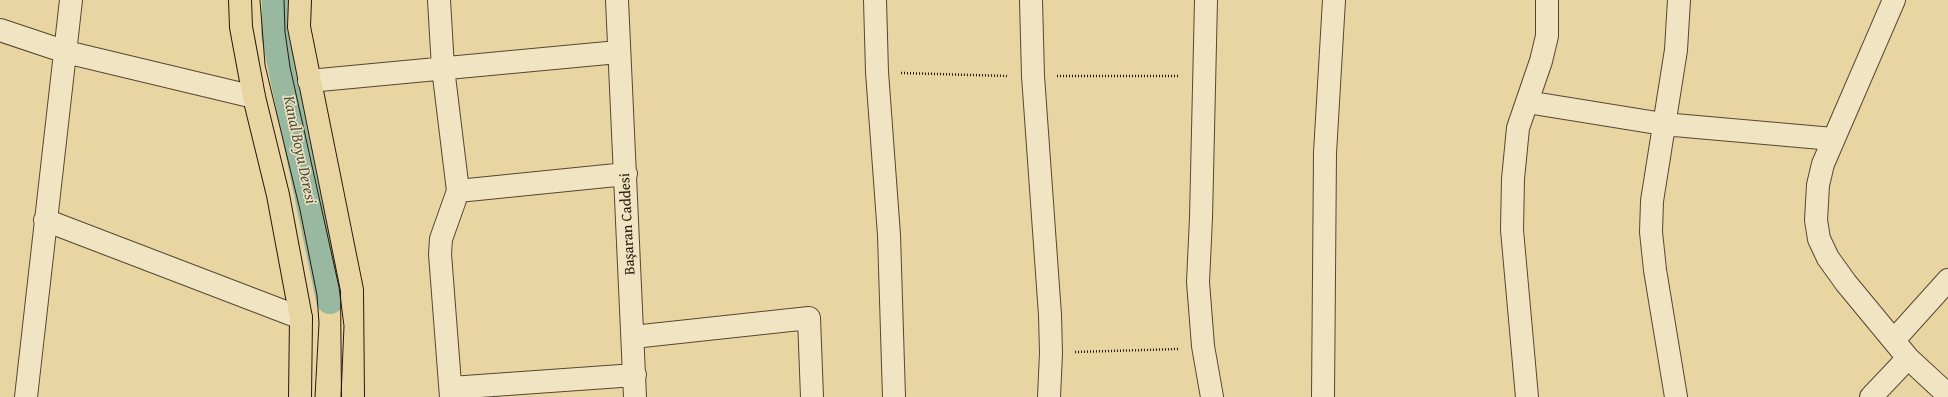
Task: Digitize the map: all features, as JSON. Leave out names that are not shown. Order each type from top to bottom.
[{"type":"main road","points":[[240,0],[241,27],[254,97],[278,195],[301,318],[300,397]]},
{"type":"main road","points":[[300,0],[299,27],[352,290],[354,397]]},
{"type":"street","points":[[26,397],[71,0]]},
{"type":"street","points":[[438,0],[443,68],[458,191],[441,239],[440,254],[451,393],[635,375]]},
{"type":"street","name":"Başaran Caddesi","points":[[617,0],[618,52],[626,174],[635,397]]},
{"type":"street","points":[[875,0],[877,72],[889,235],[894,397]]},
{"type":"street","points":[[1031,0],[1033,76],[1049,308],[1051,353],[1049,397]]},
{"type":"street","points":[[1206,0],[1198,282],[1203,346],[1212,397]]},
{"type":"street","points":[[1323,397],[1325,153],[1334,0]]},
{"type":"street","points":[[1527,397],[1512,230],[1515,148],[1518,128],[1547,36],[1547,0]]},
{"type":"street","points":[[1676,397],[1655,270],[1651,232],[1652,202],[1663,124],[1676,50],[1679,0]]},
{"type":"street","points":[[1894,0],[1823,164],[1818,185],[1816,220],[1819,239],[1828,258],[1846,283],[1908,358],[1948,395]]},
{"type":"street","points":[[0,30],[66,52],[254,97]]},
{"type":"street","points":[[309,81],[618,52]]},
{"type":"street","points":[[1527,102],[1663,124],[1833,139]]},
{"type":"street","points":[[458,191],[626,174]]},
{"type":"street","points":[[45,220],[301,318]]},
{"type":"street","points":[[1894,340],[1948,280]]},
{"type":"street","points":[[633,337],[809,318],[812,397]]},
{"type":"street","points":[[1870,397],[1908,358]]},
{"type":"path","points":[[1051,353],[1203,346]]},
{"type":"waterway","name":"Kanal Boyu Deresi","points":[[276,0],[275,34],[330,300]]},
{"type":"tram line","points":[[260,0],[265,65],[300,210],[317,295],[319,323],[315,397]]},
{"type":"tram line","points":[[284,0],[285,32],[290,67],[339,287],[344,326],[341,397]]}]
